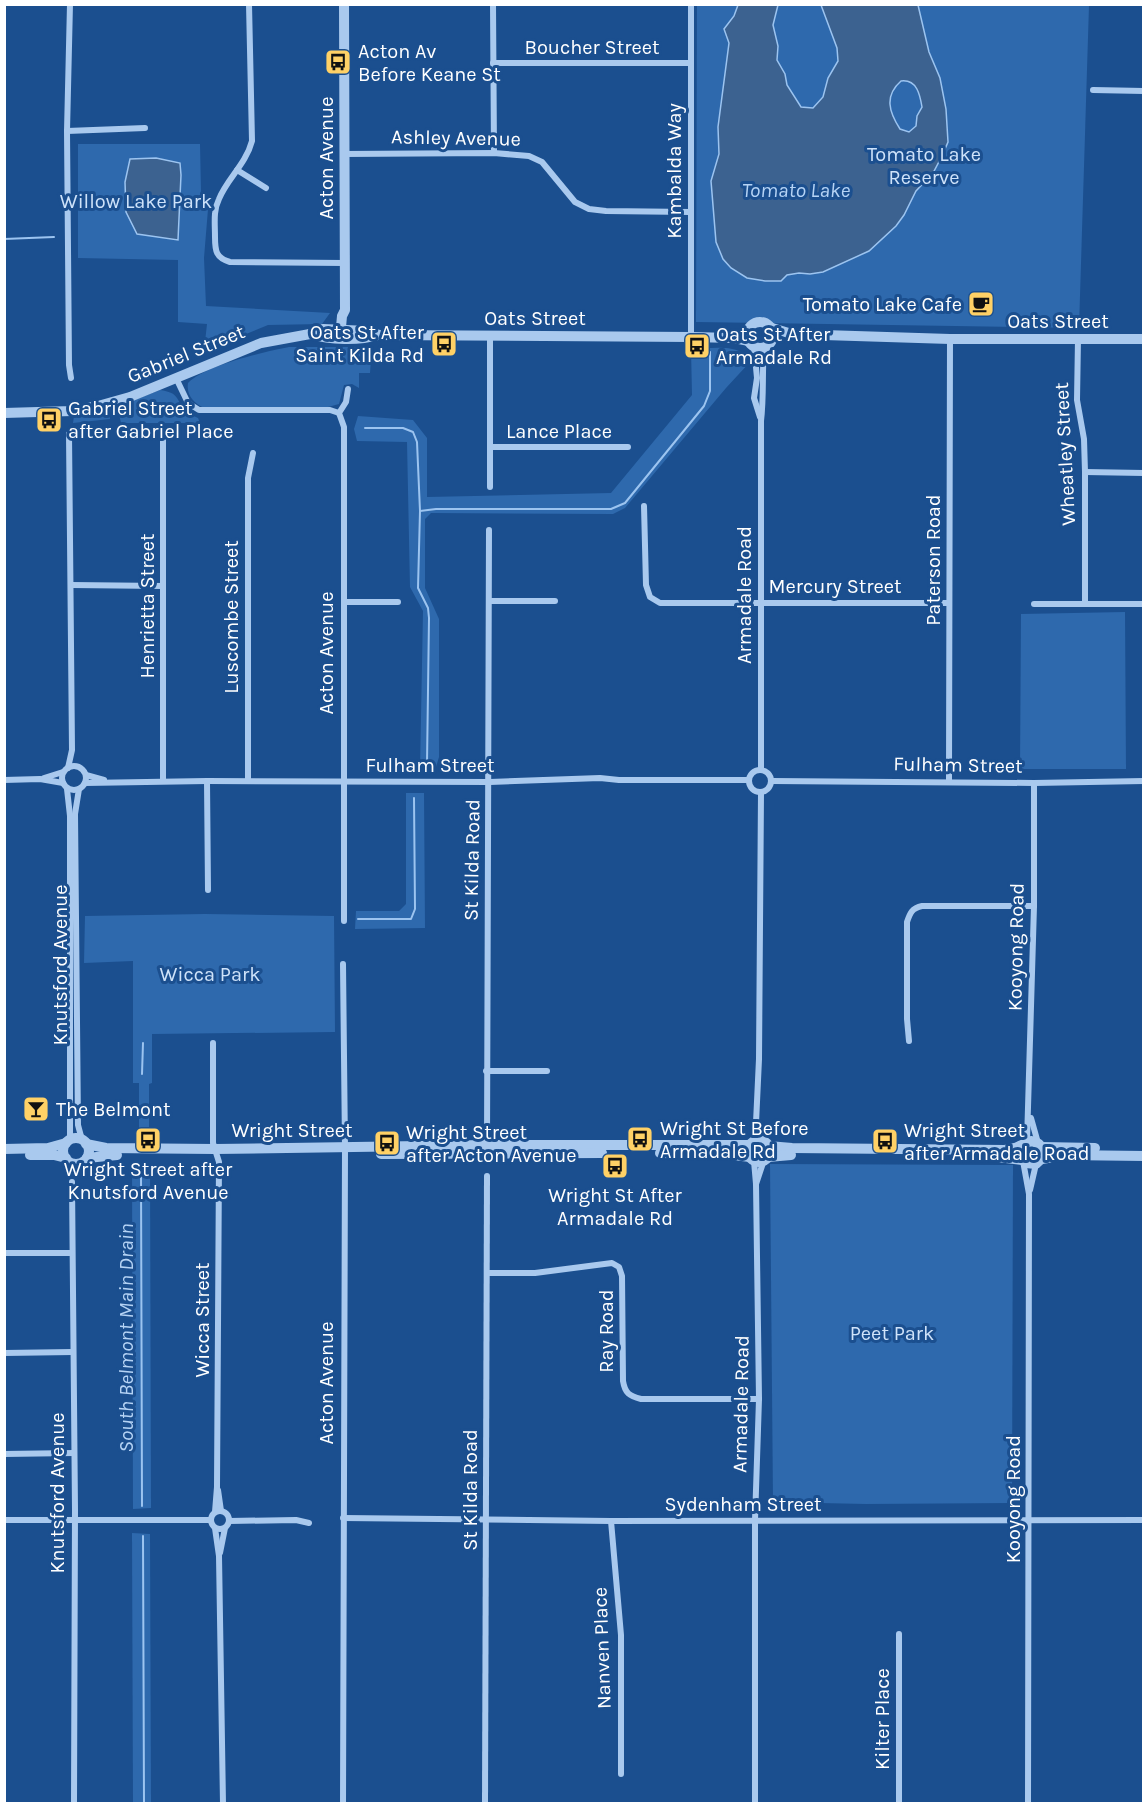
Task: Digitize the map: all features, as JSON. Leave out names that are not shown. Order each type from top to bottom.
[{"type":"street","points":[[69,4],[67,131],[71,378]]},
{"type":"street","points":[[249,4],[252,141],[249,150],[219,199],[215,213],[217,255],[222,260],[230,262],[345,263]]},
{"type":"street","name":"Acton Avenue","points":[[344,4],[345,310],[349,316],[345,334]]},
{"type":"street","points":[[494,4],[494,153]]},
{"type":"street","name":"Kambalda Way","points":[[691,4],[691,337]]},
{"type":"street","name":"Boucher Street","points":[[493,63],[690,63]]},
{"type":"street","points":[[1093,90],[1143,91]]},
{"type":"street","points":[[67,131],[145,128]]},
{"type":"street","name":"Ashley Avenue","points":[[344,154],[494,153],[529,156],[542,162],[574,202],[589,209],[690,212]]},
{"type":"street","points":[[237,170],[266,188]]},
{"type":"street","points":[[758,321],[766,323],[772,328],[773,335],[759,344],[747,335],[748,328],[758,321]]},
{"type":"street","name":"Oats Street","points":[[691,337],[728,333],[748,328]]},
{"type":"street","name":"Oats Street","points":[[772,328],[792,334],[950,339],[1143,339]]},
{"type":"street","name":"Gabriel Street","points":[[4,413],[72,411],[98,406],[130,397],[261,343],[310,334],[323,329],[345,334]]},
{"type":"street","name":"Oats Street","points":[[345,334],[368,331],[379,334],[734,338],[759,344],[792,334]]},
{"type":"street","points":[[490,336],[490,488]]},
{"type":"street","name":"Paterson Road","points":[[949,781],[950,339]]},
{"type":"street","name":"Wheatley Street","points":[[1078,339],[1077,400],[1084,439],[1085,472],[1085,604]]},
{"type":"street","name":"Armadale Road","points":[[759,344],[764,398],[760,421],[761,770]]},
{"type":"street","points":[[176,378],[188,403],[199,410],[330,410],[339,413],[346,402],[348,389]]},
{"type":"street","name":"Acton Avenue","points":[[339,413],[344,427],[344,921]]},
{"type":"street","name":"Henrietta Street","points":[[163,781],[164,430]]},
{"type":"street","points":[[40,779],[77,767],[72,750],[69,434]]},
{"type":"street","name":"Lance Place","points":[[490,447],[628,447]]},
{"type":"street","name":"Luscombe Street","points":[[248,781],[248,478],[253,453]]},
{"type":"street","points":[[1085,472],[1143,473]]},
{"type":"street","name":"Mercury Street","points":[[644,506],[646,585],[650,597],[660,603],[949,603]]},
{"type":"street","name":"St Kilda Road","points":[[487,1150],[490,782],[489,530]]},
{"type":"street","points":[[71,585],[163,586]]},
{"type":"street","points":[[489,600],[555,601]]},
{"type":"street","points":[[344,602],[398,602]]},
{"type":"street","points":[[1034,604],[1143,604]]},
{"type":"street","points":[[65,786],[66,770],[72,750]]},
{"type":"street","name":"Fulham Street","points":[[77,767],[86,775],[111,781]]},
{"type":"street","points":[[761,770],[766,772],[772,781],[766,791],[761,793],[750,787],[749,780],[751,775],[761,770]]},
{"type":"street","points":[[4,780],[40,779],[79,789],[86,783],[86,775]]},
{"type":"street","name":"Fulham Street","points":[[86,783],[111,781],[490,782],[600,778],[749,780]]},
{"type":"street","points":[[207,781],[208,890]]},
{"type":"street","name":"Fulham Street","points":[[772,781],[1034,783],[1143,781]]},
{"type":"street","name":"Kooyong Road","points":[[1032,1144],[1029,1111],[1034,906],[1034,783]]},
{"type":"street","name":"Knutsford Avenue","points":[[65,786],[70,816],[68,1141]]},
{"type":"street","name":"Knutsford Avenue","points":[[79,789],[75,814],[76,1014],[78,1125],[84,1142]]},
{"type":"street","name":"Armadale Road","points":[[755,1803],[755,1520],[759,1399],[756,1184],[759,1151],[756,1123],[761,793]]},
{"type":"street","points":[[909,1041],[907,922],[910,913],[922,906],[1034,906]]},
{"type":"street","name":"Acton Avenue","points":[[343,964],[345,1151],[343,1803]]},
{"type":"street","name":"Wicca Street","points":[[213,1043],[213,1143],[219,1162],[218,1511]]},
{"type":"street","points":[[486,1071],[546,1071]]},
{"type":"street","name":"Kooyong Road","points":[[1029,1111],[1032,1144]]},
{"type":"street","points":[[66,1158],[63,1150],[68,1141]]},
{"type":"street","name":"Wright Street","points":[[4,1149],[48,1148],[68,1141],[84,1142],[106,1148],[216,1152]]},
{"type":"street","points":[[84,1142],[89,1150],[87,1158]]},
{"type":"street","points":[[1039,1161],[1043,1153],[1032,1144],[1019,1151],[1022,1161],[1029,1164],[1064,1155],[1143,1156]]},
{"type":"street","name":"Wright Street","points":[[4,1155],[54,1155],[76,1163],[104,1155],[216,1152],[487,1150],[725,1154],[792,1148],[1005,1150],[1032,1144],[1143,1149]]},
{"type":"street","name":"Armadale Road","points":[[756,1184],[759,1151]]},
{"type":"street","name":"Wright Street","points":[[759,1151],[782,1154],[998,1156],[1022,1161]]},
{"type":"street","name":"Kooyong Road","points":[[1022,1161],[1029,1194],[1028,1803]]},
{"type":"street","name":"Kooyong Road","points":[[1029,1194],[1039,1161]]},
{"type":"street","name":"St Kilda Road","points":[[485,1803],[488,1273],[486,1176]]},
{"type":"street","name":"Knutsford Avenue","points":[[72,1182],[75,1520],[74,1803]]},
{"type":"street","points":[[4,1253],[72,1253]]},
{"type":"street","name":"Ray Road","points":[[488,1273],[535,1273],[612,1263],[619,1267],[622,1276],[622,1381],[625,1391],[631,1397],[641,1399],[759,1399]]},
{"type":"street","points":[[4,1353],[73,1352]]},
{"type":"street","points":[[4,1454],[74,1453]]},
{"type":"street","points":[[4,1520],[210,1520],[218,1511],[228,1515],[229,1521],[225,1528],[219,1556]]},
{"type":"street","name":"Sydenham Street","points":[[343,1518],[611,1521],[1143,1520]]},
{"type":"street","points":[[210,1520],[215,1528],[219,1556],[223,1803]]},
{"type":"street","points":[[229,1521],[296,1520],[309,1523]]},
{"type":"street","name":"Nanven Place","points":[[611,1521],[621,1635],[621,1774]]},
{"type":"street","points":[[215,1528],[225,1528]]},
{"type":"street","name":"Kilter Place","points":[[899,1634],[899,1803]]},
{"type":"green space","name":"Tomato Lake Reserve","points":[[697,5],[1089,5],[1079,328],[696,322]]},
{"type":"green space","name":"Willow Lake Park","points":[[78,144],[200,144],[201,192],[209,197],[204,258],[206,306],[330,313],[322,324],[268,325],[204,351],[207,324],[178,322],[178,260],[78,258]]},
{"type":"green space","points":[[289,347],[372,347],[370,373],[359,373],[359,388],[352,384],[344,385],[339,404],[328,407],[204,408],[190,395],[188,383],[207,370]]},
{"type":"green space","points":[[691,349],[733,349],[746,356],[750,362],[625,508],[613,514],[431,513],[425,519],[425,588],[439,619],[439,757],[433,770],[420,770],[423,611],[410,587],[407,442],[357,441],[354,429],[358,416],[413,420],[427,438],[427,497],[611,493],[692,395]]},
{"type":"green space","points":[[160,390],[174,395],[185,412],[198,418],[200,423],[121,423],[118,410],[109,412],[110,419],[73,423],[74,416],[119,406]]},
{"type":"green space","points":[[1125,612],[1126,769],[1020,769],[1021,614]]},
{"type":"green space","points":[[406,793],[424,793],[425,928],[355,929],[356,911],[399,911],[406,904]]},
{"type":"green space","name":"Wicca Park","points":[[205,914],[334,916],[335,1032],[152,1034],[149,1139],[139,1139],[139,1083],[133,1083],[133,961],[84,963],[85,916]]},
{"type":"green space","points":[[150,1163],[151,1508],[133,1509],[132,1164]]},
{"type":"green space","name":"Peet Park","points":[[770,1164],[1013,1165],[1012,1503],[773,1502]]},
{"type":"green space","points":[[132,1533],[150,1534],[151,1803],[133,1803]]},
{"type":"water","name":"Tomato Lake","points":[[738,5],[778,5],[773,25],[778,46],[777,60],[785,74],[787,85],[801,107],[813,108],[823,97],[828,78],[838,61],[837,48],[821,5],[918,5],[929,52],[940,78],[946,109],[948,142],[933,173],[916,191],[896,226],[869,251],[823,272],[787,275],[781,281],[747,278],[731,268],[723,259],[716,242],[711,181],[719,154],[718,127],[729,43],[724,29],[734,16]],"holes":[[[901,81],[906,81],[917,89],[922,107],[917,116],[916,126],[909,132],[900,129],[890,104],[892,92]]]},
{"type":"water","points":[[156,158],[180,163],[178,240],[137,234],[126,212],[125,182],[130,159]]},
{"type":"waterway","points":[[4,239],[54,237]]},
{"type":"waterway","name":"South Belmont Main Drain","points":[[420,511],[436,509],[611,509],[625,503],[704,406],[710,391],[710,352]]},
{"type":"waterway","name":"South Belmont Main Drain","points":[[365,428],[403,428],[413,432],[417,442],[420,511],[418,588],[428,608],[429,618],[427,763]]},
{"type":"waterway","name":"South Belmont Main Drain","points":[[358,919],[411,919],[415,909],[414,798]]},
{"type":"waterway","name":"South Belmont Main Drain","points":[[142,1074],[143,1043]]},
{"type":"waterway","name":"South Belmont Main Drain","points":[[141,1171],[142,1506]]},
{"type":"waterway","name":"South Belmont Main Drain","points":[[143,1536],[144,1804]]},
{"type":"place","name":"Acton Av Before Keane St","points":[[338,62]]},
{"type":"place","name":"Tomato Lake Cafe","points":[[981,304]]},
{"type":"place","name":"Oats St After Saint Kilda Rd","points":[[444,344]]},
{"type":"place","name":"Oats St After Armadale Rd","points":[[697,346]]},
{"type":"place","name":"Gabriel Street after Gabriel Place","points":[[49,420]]},
{"type":"place","name":"The Belmont","points":[[36,1109]]},
{"type":"place","name":"Wright St Before Armadale Rd","points":[[640,1139]]},
{"type":"place","name":"Wright Street after Knutsford Avenue","points":[[148,1140]]},
{"type":"place","name":"Wright Street after Armadale Road","points":[[885,1141]]},
{"type":"place","name":"Wright Street after Acton Avenue","points":[[387,1143]]},
{"type":"place","name":"Wright St After Armadale Rd","points":[[615,1166]]}]
